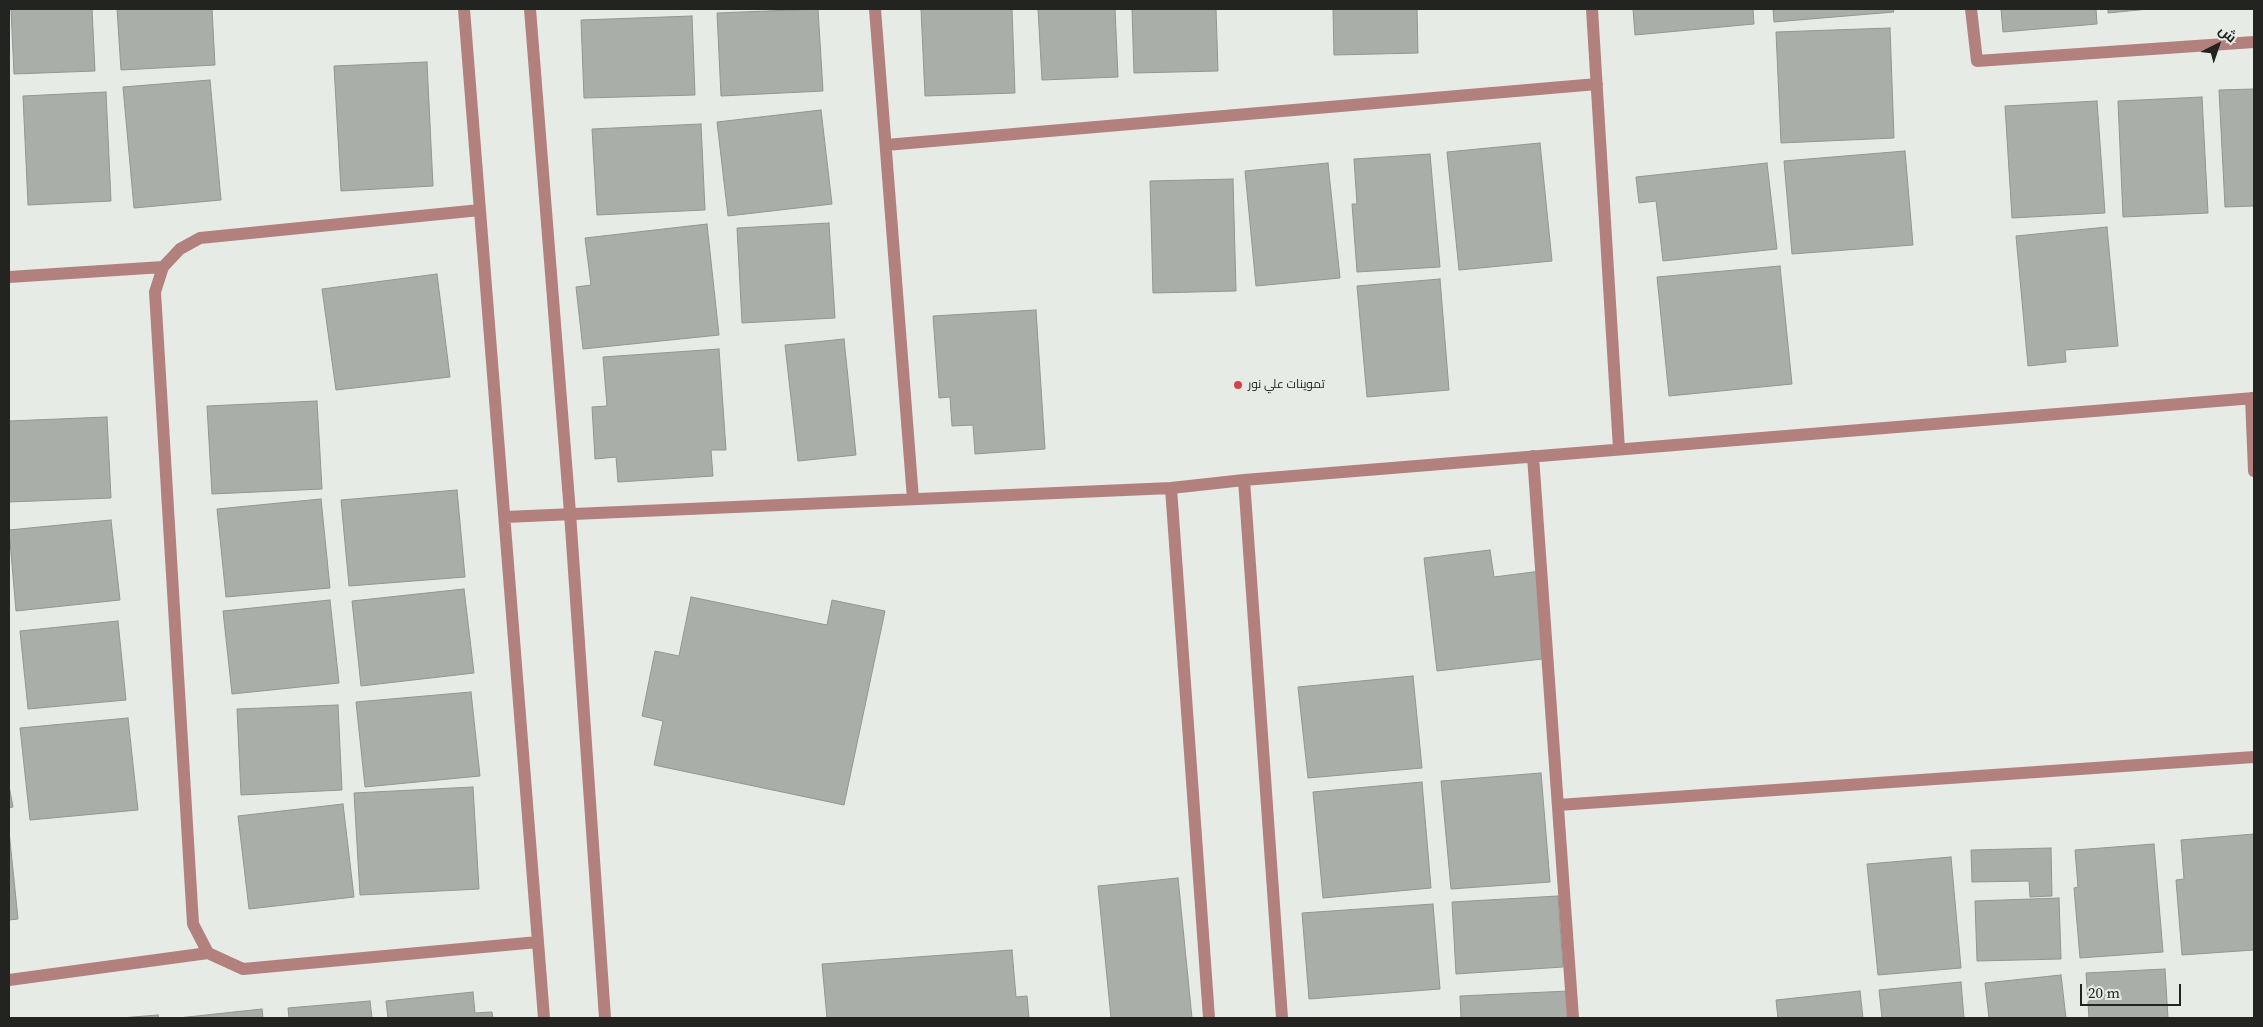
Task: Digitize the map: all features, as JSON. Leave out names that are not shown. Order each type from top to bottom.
[{"type":"street","points":[[464,9],[544,1018]]},
{"type":"street","points":[[530,9],[570,513],[605,1018]]},
{"type":"street","points":[[875,9],[913,499]]},
{"type":"street","points":[[1592,9],[1619,450]]},
{"type":"street","points":[[1971,9],[1977,61],[2254,42]]},
{"type":"street","points":[[886,145],[1597,84]]},
{"type":"street","points":[[208,953],[194,924],[156,292],[163,267],[180,249],[200,238],[480,210]]},
{"type":"street","points":[[9,277],[163,267]]},
{"type":"street","points":[[505,517],[1171,488],[1244,480],[2252,398],[2254,471]]},
{"type":"street","points":[[1533,456],[1573,1018]]},
{"type":"street","points":[[1244,480],[1282,1018]]},
{"type":"street","points":[[1171,488],[1210,1018]]},
{"type":"street","points":[[1558,805],[2254,757]]},
{"type":"street","points":[[9,980],[208,953],[243,969],[538,942]]},
{"type":"building","points":[[11,9],[92,9],[95,71],[14,74]]},
{"type":"building","points":[[117,9],[212,9],[215,65],[121,70]]},
{"type":"building","points":[[818,9],[823,91],[721,96],[717,13]]},
{"type":"building","points":[[921,9],[1012,9],[1015,93],[925,96]]},
{"type":"building","points":[[1038,9],[1115,9],[1118,77],[1042,80]]},
{"type":"building","points":[[1132,9],[1216,9],[1218,71],[1134,73]]},
{"type":"building","points":[[1333,9],[1417,9],[1418,53],[1334,55]]},
{"type":"building","points":[[1633,9],[1753,9],[1754,24],[1635,35]]},
{"type":"building","points":[[1773,9],[1893,9],[1894,12],[1774,22]]},
{"type":"building","points":[[2001,9],[2096,9],[2097,24],[2003,32]]},
{"type":"building","points":[[2108,9],[2149,9],[2108,13]]},
{"type":"building","points":[[692,16],[695,95],[584,98],[581,20]]},
{"type":"building","points":[[1890,28],[1894,138],[1781,143],[1776,32]]},
{"type":"building","points":[[427,62],[433,186],[341,191],[334,66]]},
{"type":"building","points":[[210,80],[221,200],[134,208],[123,87]]},
{"type":"building","points":[[2254,89],[2254,206],[2225,207],[2219,90]]},
{"type":"building","points":[[106,92],[111,201],[28,205],[23,96]]},
{"type":"building","points":[[2202,97],[2208,213],[2123,217],[2118,101]]},
{"type":"building","points":[[2097,101],[2105,213],[2012,218],[2005,106]]},
{"type":"building","points":[[821,110],[832,204],[728,216],[717,122]]},
{"type":"building","points":[[701,124],[705,210],[597,215],[592,129]]},
{"type":"building","points":[[1540,143],[1552,261],[1459,270],[1447,152]]},
{"type":"building","points":[[1905,151],[1913,245],[1792,254],[1784,161]]},
{"type":"building","points":[[1430,154],[1440,267],[1357,272],[1352,204],[1357,204],[1354,159]]},
{"type":"building","points":[[1328,163],[1340,278],[1256,286],[1245,171]]},
{"type":"building","points":[[1767,163],[1777,249],[1663,261],[1656,201],[1639,203],[1636,177]]},
{"type":"building","points":[[1233,179],[1236,291],[1153,293],[1150,181]]},
{"type":"building","points":[[829,223],[835,318],[742,323],[737,228]]},
{"type":"building","points":[[707,224],[719,335],[583,349],[576,287],[591,285],[585,238]]},
{"type":"building","points":[[2107,227],[2118,346],[2065,350],[2066,362],[2028,366],[2016,236]]},
{"type":"building","points":[[1780,266],[1792,384],[1669,396],[1657,277]]},
{"type":"building","points":[[437,274],[450,377],[336,390],[322,289]]},
{"type":"building","points":[[1440,279],[1449,390],[1367,397],[1357,286]]},
{"type":"building","points":[[1036,310],[1045,449],[975,454],[973,425],[952,426],[950,397],[939,398],[933,316]]},
{"type":"building","points":[[844,339],[856,455],[798,461],[785,345]]},
{"type":"building","points":[[719,349],[726,450],[711,450],[713,476],[618,482],[616,457],[595,459],[592,407],[607,406],[603,357]]},
{"type":"building","points":[[317,401],[322,489],[212,494],[207,406]]},
{"type":"building","points":[[107,417],[111,498],[9,502],[9,421]]},
{"type":"building","points":[[457,490],[465,577],[349,586],[341,500]]},
{"type":"building","points":[[321,499],[330,588],[226,597],[217,509]]},
{"type":"building","points":[[111,520],[120,600],[16,611],[9,530]]},
{"type":"building","points":[[1490,550],[1494,577],[1541,571],[1551,658],[1437,671],[1424,558]]},
{"type":"building","points":[[464,589],[474,673],[361,686],[352,601]]},
{"type":"building","points":[[691,597],[827,625],[832,600],[885,611],[844,805],[654,765],[663,721],[642,716],[655,651],[679,656]]},
{"type":"building","points":[[330,600],[339,683],[232,694],[223,611]]},
{"type":"building","points":[[118,621],[126,700],[28,709],[20,631]]},
{"type":"building","points":[[1413,676],[1422,768],[1308,778],[1298,687]]},
{"type":"building","points":[[471,692],[480,776],[365,787],[356,702]]},
{"type":"building","points":[[338,705],[342,790],[241,795],[237,709]]},
{"type":"building","points":[[128,718],[138,810],[30,820],[20,728]]},
{"type":"building","points":[[1541,773],[1550,882],[1451,889],[1441,781]]},
{"type":"building","points":[[1422,782],[1431,888],[1323,898],[1313,792]]},
{"type":"building","points":[[9,786],[13,807],[9,808]]},
{"type":"building","points":[[473,787],[479,889],[360,895],[354,793]]},
{"type":"building","points":[[343,804],[354,897],[249,909],[238,816]]},
{"type":"building","points":[[9,831],[18,919],[9,920]]},
{"type":"building","points":[[2254,834],[2254,950],[2182,955],[2176,880],[2184,879],[2181,840]]},
{"type":"building","points":[[2154,844],[2163,952],[2080,958],[2074,888],[2078,887],[2075,850]]},
{"type":"building","points":[[2051,848],[2052,896],[2030,897],[2029,881],[1972,882],[1971,850]]},
{"type":"building","points":[[1951,857],[1961,968],[1878,975],[1867,864]]},
{"type":"building","points":[[1178,878],[1192,1018],[1111,1018],[1098,886]]},
{"type":"building","points":[[1558,896],[1563,967],[1456,974],[1452,902]]},
{"type":"building","points":[[2059,898],[2061,959],[1977,961],[1975,901]]},
{"type":"building","points":[[1433,904],[1440,989],[1309,999],[1302,913]]},
{"type":"building","points":[[1012,950],[1016,997],[1027,996],[1029,1018],[827,1018],[822,964]]},
{"type":"building","points":[[2165,969],[2168,1018],[2089,1018],[2086,973]]},
{"type":"building","points":[[2061,975],[2066,1018],[1989,1018],[1985,983]]},
{"type":"building","points":[[1961,982],[1964,1018],[1882,1018],[1879,990]]},
{"type":"building","points":[[1569,991],[1571,1018],[1461,1018],[1460,996]]},
{"type":"building","points":[[1860,991],[1863,1018],[1778,1018],[1776,1000]]},
{"type":"building","points":[[473,992],[475,1013],[492,1012],[493,1018],[388,1018],[386,1001]]},
{"type":"building","points":[[370,1001],[372,1018],[289,1018],[288,1008]]},
{"type":"building","points":[[262,1009],[263,1018],[178,1018]]},
{"type":"building","points":[[158,1015],[159,1018],[121,1018]]},
{"type":"place","name":"تموينات علي نور","points":[[1238,385]]}]
